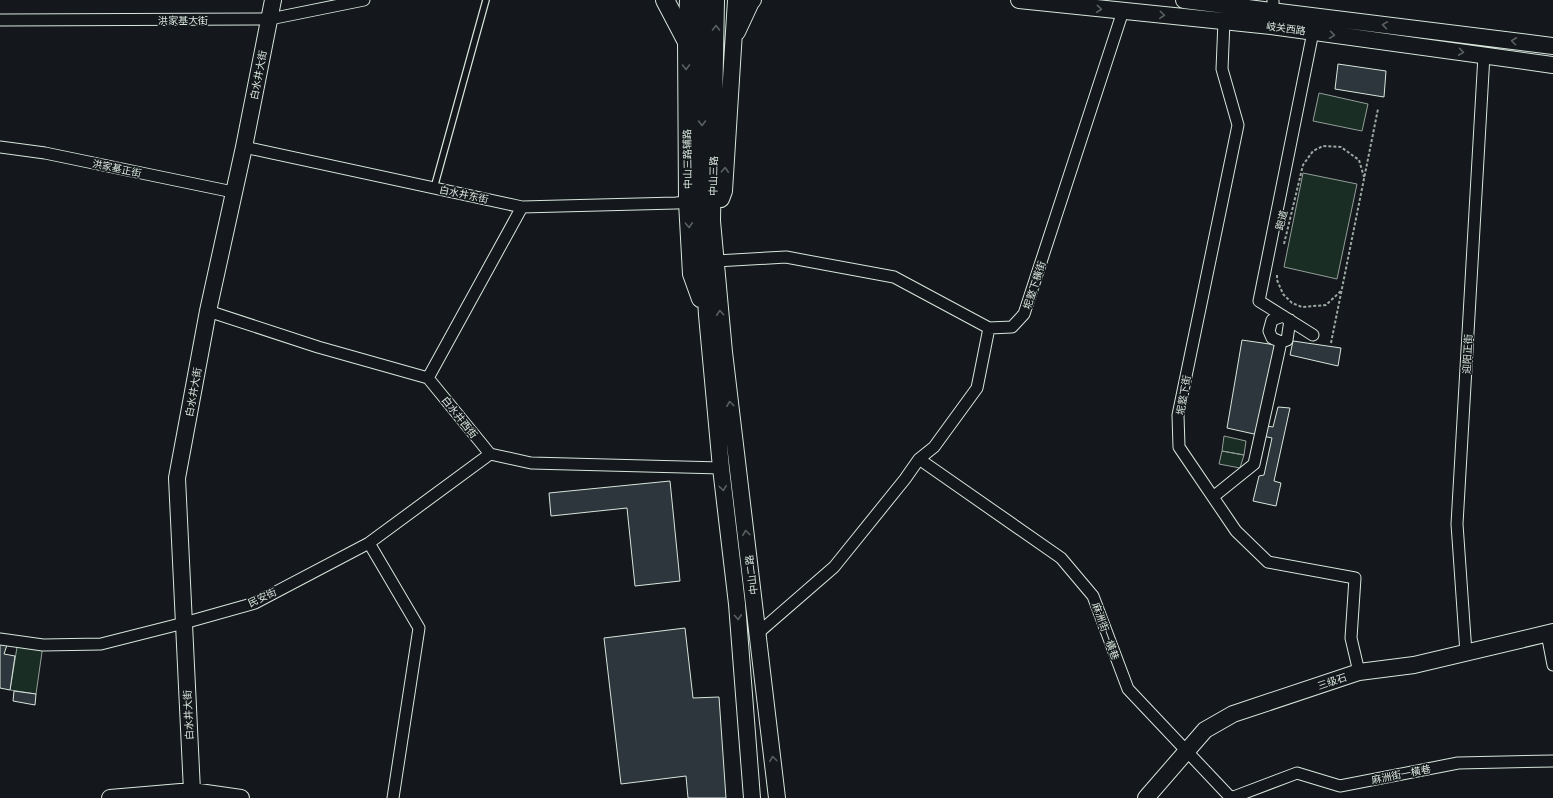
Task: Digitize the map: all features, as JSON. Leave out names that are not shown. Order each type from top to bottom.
[{"type":"main road","name":"白水井大街","points":[[192,791],[177,478],[208,311],[244,147],[273,0]]},
{"type":"main road","points":[[665,0],[686,40]]},
{"type":"main road","name":"中山三路辅路","points":[[688,0],[686,40],[687,202],[691,274],[707,315]]},
{"type":"main road","name":"中山三路","points":[[702,0],[701,221],[707,315],[717,352]]},
{"type":"main road","name":"中山三路","points":[[716,0],[712,221],[716,261],[717,352]]},
{"type":"main road","points":[[732,43],[753,0]]},
{"type":"main road","name":"岐关西路","points":[[1019,0],[1271,26],[1553,65]]},
{"type":"main road","name":"岐关西路","points":[[1184,0],[1273,5],[1459,35],[1553,46]]},
{"type":"main road","points":[[712,221],[724,191],[734,3]]},
{"type":"main road","name":"中山二路","points":[[717,352],[721,468],[737,604],[752,798]]},
{"type":"main road","name":"中山二路","points":[[717,352],[758,633],[778,798]]},
{"type":"main road","name":"三级石","points":[[1146,798],[1205,730],[1233,714],[1359,672],[1414,665],[1550,633]]},
{"type":"main road","points":[[110,798],[192,791],[241,798]]},
{"type":"street","name":"洪家基大街","points":[[0,20],[270,19],[364,0]]},
{"type":"street","name":"坭墪下橫街","points":[[989,328],[1012,327],[1024,314],[1123,11]]},
{"type":"street","name":"坭墪下街","points":[[1224,21],[1222,69],[1238,125],[1178,415],[1179,447],[1236,531],[1268,562],[1355,578],[1351,638],[1359,672]]},
{"type":"street","points":[[1312,335],[1259,301],[1313,32]]},
{"type":"street","name":"迎阳正街","points":[[1466,653],[1457,524],[1484,55]]},
{"type":"street","name":"洪家基正街","points":[[0,147],[45,153],[233,192]]},
{"type":"street","name":"白水井东街","points":[[244,147],[522,207],[687,202]]},
{"type":"street","points":[[208,311],[318,347],[428,378],[522,207]]},
{"type":"street","points":[[716,261],[786,257],[894,277],[989,328],[977,388],[934,447],[919,459],[905,479],[834,567],[758,633]]},
{"type":"street","points":[[1286,318],[1287,340],[1281,342],[1272,338],[1269,331],[1272,320],[1286,318]]},
{"type":"street","points":[[1213,497],[1254,464],[1281,342]]},
{"type":"street","name":"白水井西街","points":[[428,378],[490,454]]},
{"type":"street","points":[[490,454],[531,463],[721,468]]},
{"type":"street","name":"民安街","points":[[0,639],[43,645],[101,644],[255,603],[369,543],[490,454]]},
{"type":"street","name":"麻洲街一橫巷","points":[[919,459],[1061,558],[1093,596],[1128,689],[1231,798],[1297,773],[1340,786],[1458,763],[1553,761]]},
{"type":"street","points":[[369,543],[418,628],[394,798]]},
{"type":"street","points":[[1550,633],[1553,665]]},
{"type":"lane","points":[[434,188],[486,0]]},
{"type":"path","points":[[1331,343],[1378,109]]},
{"type":"path","name":"跑道","points":[[1283,245],[1303,165],[1313,151],[1323,146],[1341,147],[1359,160],[1364,176]]},
{"type":"path","points":[[1277,273],[1277,280],[1283,294],[1292,303],[1302,307],[1326,305],[1342,290]]},
{"type":"green space","points":[[1319,93],[1368,104],[1362,131],[1313,121]]},
{"type":"green space","points":[[1303,173],[1357,184],[1337,279],[1284,267]]},
{"type":"green space","points":[[1224,436],[1246,441],[1244,455],[1222,451]]},
{"type":"green space","points":[[1222,451],[1244,455],[1240,468],[1219,464]]},
{"type":"green space","points":[[18,641],[43,645],[36,694],[10,690]]},
{"type":"building","points":[[1338,64],[1386,71],[1384,97],[1335,89]]},
{"type":"building","points":[[1242,340],[1276,345],[1260,425],[1273,427],[1278,407],[1290,408],[1274,481],[1281,483],[1276,506],[1253,501],[1259,476],[1264,475],[1272,438],[1227,428]]},
{"type":"building","points":[[1293,341],[1341,348],[1338,366],[1290,355]]},
{"type":"building","points":[[670,481],[680,581],[635,586],[627,508],[551,516],[549,493]]},
{"type":"building","points":[[685,628],[693,698],[719,697],[726,798],[688,798],[686,776],[621,784],[604,638]]},
{"type":"building","points":[[0,644],[7,645],[4,654],[15,656],[10,690],[0,688]]},
{"type":"building","points":[[14,691],[36,694],[35,705],[13,701]]}]
